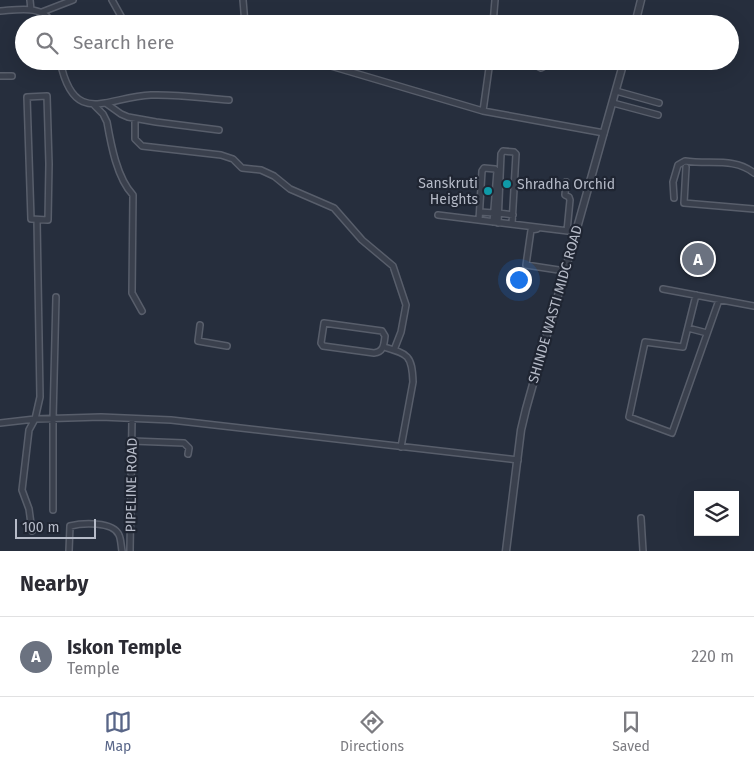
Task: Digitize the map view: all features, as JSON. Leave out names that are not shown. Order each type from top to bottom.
[{"type":"street","points":[[30,0],[31,10]]},
{"type":"street","points":[[42,12],[73,0]]},
{"type":"street","points":[[112,0],[120,15]]},
{"type":"street","points":[[243,0],[244,15]]},
{"type":"street","points":[[494,15],[495,0]]},
{"type":"street","points":[[637,15],[641,0]]},
{"type":"street","points":[[0,11],[31,10],[42,12],[46,15]]},
{"type":"street","points":[[62,70],[70,88],[84,102],[94,105],[150,95],[228,100]]},
{"type":"street","points":[[344,70],[483,111],[604,133]]},
{"type":"street","points":[[483,111],[489,70]]},
{"type":"street","name":"SHINDE WASTI MIDC ROAD","points":[[506,551],[521,430],[526,409],[622,70]]},
{"type":"street","points":[[0,76],[12,76]]},
{"type":"street","points":[[616,91],[659,102]]},
{"type":"street","points":[[622,105],[625,93]]},
{"type":"street","points":[[46,96],[49,164],[48,220],[37,220],[31,219],[27,97],[46,96]]},
{"type":"street","points":[[613,103],[658,115]]},
{"type":"street","points":[[107,104],[121,114],[135,118],[219,130]]},
{"type":"street","points":[[94,105],[103,114],[107,122],[121,178],[126,188],[133,195],[132,293],[142,311]]},
{"type":"street","points":[[135,118],[135,139],[142,146],[221,155],[233,159],[242,168],[261,170],[274,176],[290,189],[334,208],[362,240],[393,266],[406,305],[401,332],[394,350]]},
{"type":"street","points":[[496,214],[501,154],[503,152],[514,152],[516,154],[512,224]]},
{"type":"street","points":[[674,198],[673,182],[678,165],[685,161],[728,162],[742,165],[754,173]]},
{"type":"street","points":[[686,167],[684,203],[754,209]]},
{"type":"street","points":[[479,220],[482,170],[484,168],[495,169],[497,171],[496,222]]},
{"type":"street","points":[[566,182],[565,195],[570,200],[567,231]]},
{"type":"street","points":[[480,212],[512,215]]},
{"type":"street","points":[[438,216],[576,233]]},
{"type":"street","points":[[32,530],[30,514],[22,490],[29,430],[35,419],[40,398],[37,220]]},
{"type":"street","points":[[565,271],[526,265],[531,230],[533,228],[576,233]]},
{"type":"street","points":[[663,289],[754,306]]},
{"type":"street","points":[[696,295],[682,347],[645,342],[629,417],[672,433],[718,300]]},
{"type":"street","points":[[53,510],[56,297]]},
{"type":"street","points":[[329,323],[382,331],[385,336],[384,348],[380,352],[374,353],[322,346],[323,325],[329,323]]},
{"type":"street","points":[[200,324],[198,341],[227,346]]},
{"type":"street","points":[[688,328],[707,333]]},
{"type":"street","points":[[384,348],[408,356],[412,372],[413,382],[402,447]]},
{"type":"street","points":[[0,423],[35,419],[101,417],[190,422],[518,460]]},
{"type":"street","name":"PIPELINE ROAD","points":[[130,551],[132,419]]},
{"type":"street","points":[[132,441],[184,442],[189,448],[188,454]]},
{"type":"street","points":[[641,518],[643,551]]},
{"type":"street","points":[[69,551],[70,526],[104,524],[111,526],[118,532],[122,551]]},
{"type":"place","name":"Shradha Orchid","points":[[507,184]]},
{"type":"place","name":"Sanskruti Heights","points":[[488,191]]},
{"type":"place","name":"Iskon Temple","points":[[698,259]]}]
